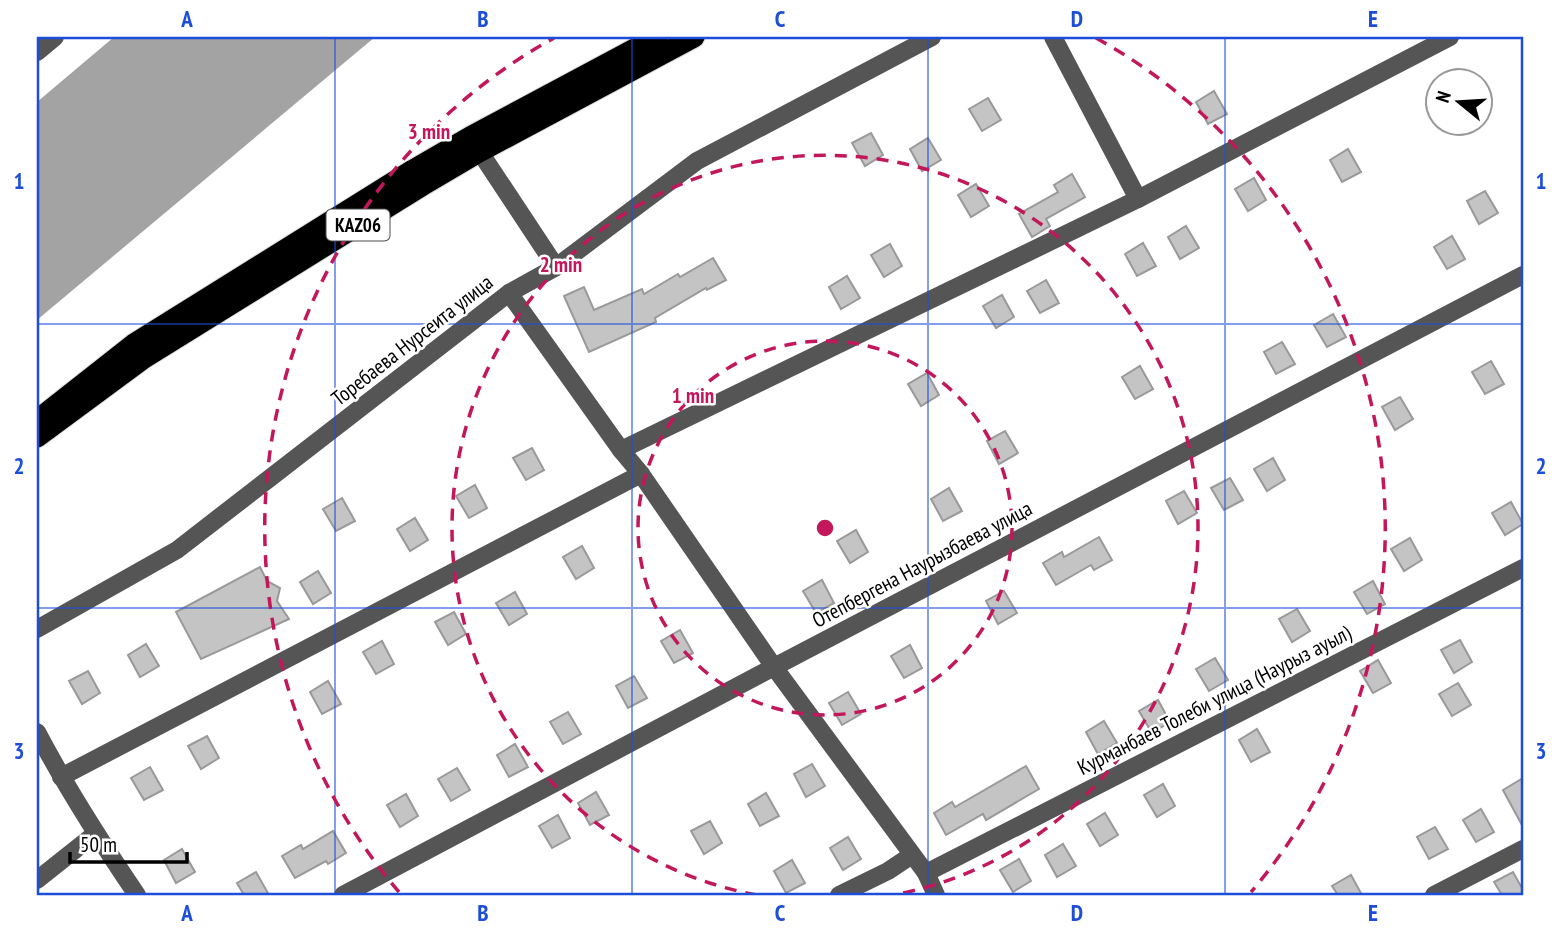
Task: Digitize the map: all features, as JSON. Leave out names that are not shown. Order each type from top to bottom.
[{"type":"highway","name":"KАZ06","points":[[37,437],[144,358],[423,185],[475,145],[657,37]]},
{"type":"highway","name":"KАZ06","points":[[37,420],[134,344],[413,170],[475,145],[694,37]]},
{"type":"street","points":[[37,52],[55,37]]},
{"type":"street","name":"Торебаева Нурсеита улица","points":[[37,629],[177,550],[509,293],[556,267],[697,161],[932,37]]},
{"type":"street","points":[[1053,37],[1138,199]]},
{"type":"street","points":[[621,450],[1138,199],[1450,37]]},
{"type":"street","points":[[475,145],[556,267]]},
{"type":"street","name":"Отепбергена Наурызбаева улица","points":[[343,895],[1523,275]]},
{"type":"street","points":[[509,293],[641,474],[774,667],[926,873],[936,895]]},
{"type":"street","points":[[61,777],[641,474]]},
{"type":"street","name":"Курманбаев Толеби улица (Наурыз ауыл)","points":[[926,873],[1523,568]]},
{"type":"street","points":[[37,732],[95,834],[137,895]]},
{"type":"street","points":[[37,880],[95,834]]},
{"type":"street","points":[[1434,895],[1523,849]]},
{"type":"street","points":[[839,895],[888,871],[912,855]]},
{"type":"shaded area","points":[[114,37],[375,37],[37,320],[37,102]]},
{"type":"building","points":[[1214,91],[1227,114],[1208,124],[1196,102]]},
{"type":"building","points":[[988,98],[1001,120],[982,131],[969,109]]},
{"type":"building","points":[[871,133],[883,155],[865,166],[852,143]]},
{"type":"building","points":[[928,138],[941,160],[922,171],[910,149]]},
{"type":"building","points":[[1348,149],[1361,172],[1342,182],[1330,160]]},
{"type":"building","points":[[1072,174],[1085,197],[1046,219],[1050,226],[1032,237],[1019,214],[1058,192],[1054,185]]},
{"type":"building","points":[[1254,178],[1266,200],[1248,211],[1235,189]]},
{"type":"building","points":[[976,184],[989,206],[971,217],[958,195]]},
{"type":"building","points":[[1485,191],[1498,213],[1479,224],[1467,201]]},
{"type":"building","points":[[1186,226],[1199,248],[1180,259],[1168,237]]},
{"type":"building","points":[[1452,236],[1465,259],[1447,269],[1434,247]]},
{"type":"building","points":[[1143,243],[1156,266],[1137,276],[1125,254]]},
{"type":"building","points":[[890,244],[902,266],[884,277],[871,255]]},
{"type":"building","points":[[713,258],[726,280],[707,290],[706,288],[655,318],[656,322],[589,352],[564,296],[584,287],[594,310],[642,289],[644,294]]},
{"type":"building","points":[[847,276],[860,298],[841,309],[829,287]]},
{"type":"building","points":[[1046,280],[1059,303],[1040,313],[1027,291]]},
{"type":"building","points":[[1002,295],[1014,317],[996,328],[983,306]]},
{"type":"building","points":[[1333,314],[1346,337],[1327,347],[1314,325]]},
{"type":"building","points":[[1282,342],[1295,364],[1276,374],[1264,352]]},
{"type":"building","points":[[1491,361],[1504,384],[1485,394],[1472,372]]},
{"type":"building","points":[[1140,366],[1153,389],[1135,399],[1122,377]]},
{"type":"building","points":[[927,373],[939,395],[921,406],[908,384]]},
{"type":"building","points":[[1400,397],[1413,419],[1395,430],[1382,407]]},
{"type":"building","points":[[1005,431],[1018,453],[999,464],[987,441]]},
{"type":"building","points":[[532,448],[544,470],[526,480],[513,458]]},
{"type":"building","points":[[1273,458],[1285,480],[1267,491],[1254,469]]},
{"type":"building","points":[[1230,478],[1243,500],[1224,510],[1211,488]]},
{"type":"building","points":[[475,485],[487,508],[469,518],[456,496]]},
{"type":"building","points":[[949,488],[962,511],[943,521],[931,499]]},
{"type":"building","points":[[1184,491],[1197,513],[1178,524],[1166,501]]},
{"type":"building","points":[[342,498],[355,521],[336,531],[323,509]]},
{"type":"building","points":[[1511,502],[1523,524],[1505,535],[1492,513]]},
{"type":"building","points":[[415,518],[428,540],[410,551],[397,529]]},
{"type":"building","points":[[856,530],[868,552],[850,563],[837,541]]},
{"type":"building","points":[[1099,537],[1112,560],[1094,570],[1091,565],[1056,585],[1043,563],[1062,552],[1064,557]]},
{"type":"building","points":[[1410,538],[1422,560],[1404,571],[1391,549]]},
{"type":"building","points":[[582,546],[594,568],[576,579],[563,557]]},
{"type":"building","points":[[260,567],[267,581],[280,588],[277,601],[289,619],[201,659],[176,612]]},
{"type":"building","points":[[318,571],[331,593],[313,604],[300,582]]},
{"type":"building","points":[[822,580],[834,603],[816,613],[803,591]]},
{"type":"building","points":[[1373,581],[1385,604],[1367,614],[1354,592]]},
{"type":"building","points":[[1004,591],[1017,613],[998,624],[986,601]]},
{"type":"building","points":[[515,592],[527,614],[509,625],[496,603]]},
{"type":"building","points":[[1297,609],[1310,631],[1292,642],[1279,619]]},
{"type":"building","points":[[454,612],[466,634],[448,645],[435,622]]},
{"type":"building","points":[[680,630],[693,653],[674,663],[661,641]]},
{"type":"building","points":[[1460,640],[1472,662],[1454,673],[1441,650]]},
{"type":"building","points":[[382,641],[394,664],[376,674],[363,652]]},
{"type":"building","points":[[146,644],[159,666],[140,677],[128,655]]},
{"type":"building","points":[[910,645],[922,668],[904,678],[891,656]]},
{"type":"building","points":[[1215,658],[1228,680],[1209,691],[1196,669]]},
{"type":"building","points":[[1378,660],[1391,683],[1373,693],[1360,671]]},
{"type":"building","points":[[88,671],[100,693],[82,704],[69,681]]},
{"type":"building","points":[[634,676],[647,698],[628,708],[616,686]]},
{"type":"building","points":[[328,681],[341,704],[322,714],[310,692]]},
{"type":"building","points":[[1458,683],[1471,705],[1452,716],[1439,694]]},
{"type":"building","points":[[848,692],[861,714],[842,725],[829,703]]},
{"type":"building","points":[[1158,700],[1170,722],[1152,733],[1139,711]]},
{"type":"building","points":[[568,712],[581,734],[563,744],[550,722]]},
{"type":"building","points":[[1104,721],[1117,743],[1098,754],[1086,732]]},
{"type":"building","points":[[1257,729],[1270,752],[1251,762],[1239,740]]},
{"type":"building","points":[[207,736],[219,758],[201,769],[188,746]]},
{"type":"building","points":[[515,744],[528,767],[509,777],[497,755]]},
{"type":"building","points":[[812,764],[825,786],[806,797],[794,774]]},
{"type":"building","points":[[1026,766],[1039,789],[986,820],[983,814],[946,835],[934,813],[952,802],[955,807]]},
{"type":"building","points":[[150,767],[163,790],[144,800],[131,778]]},
{"type":"building","points":[[457,768],[470,790],[451,801],[438,779]]},
{"type":"building","points":[[1523,778],[1523,827],[1503,790]]},
{"type":"building","points":[[1163,784],[1175,806],[1157,817],[1144,795]]},
{"type":"building","points":[[596,792],[609,815],[590,825],[578,803]]},
{"type":"building","points":[[766,793],[779,816],[760,826],[748,804]]},
{"type":"building","points":[[406,794],[418,816],[400,827],[387,805]]},
{"type":"building","points":[[1481,809],[1494,832],[1476,842],[1463,820]]},
{"type":"building","points":[[1105,813],[1118,835],[1100,846],[1087,824]]},
{"type":"building","points":[[558,815],[570,838],[552,848],[539,826]]},
{"type":"building","points":[[710,821],[722,843],[704,854],[691,831]]},
{"type":"building","points":[[1435,827],[1448,849],[1429,859],[1417,837]]},
{"type":"building","points":[[333,831],[346,853],[295,878],[282,856],[301,845],[303,849]]},
{"type":"building","points":[[848,837],[861,859],[843,870],[830,848]]},
{"type":"building","points":[[1063,844],[1076,866],[1057,877],[1045,855]]},
{"type":"building","points":[[182,849],[195,872],[176,883],[164,860]]},
{"type":"building","points":[[1019,859],[1031,881],[1013,892],[1000,870]]},
{"type":"building","points":[[792,860],[805,883],[786,893],[774,871]]},
{"type":"building","points":[[256,872],[269,895],[244,895],[237,883]]},
{"type":"building","points":[[1513,872],[1523,895],[1502,895],[1494,882]]},
{"type":"building","points":[[1351,875],[1362,895],[1338,895],[1332,886]]}]
